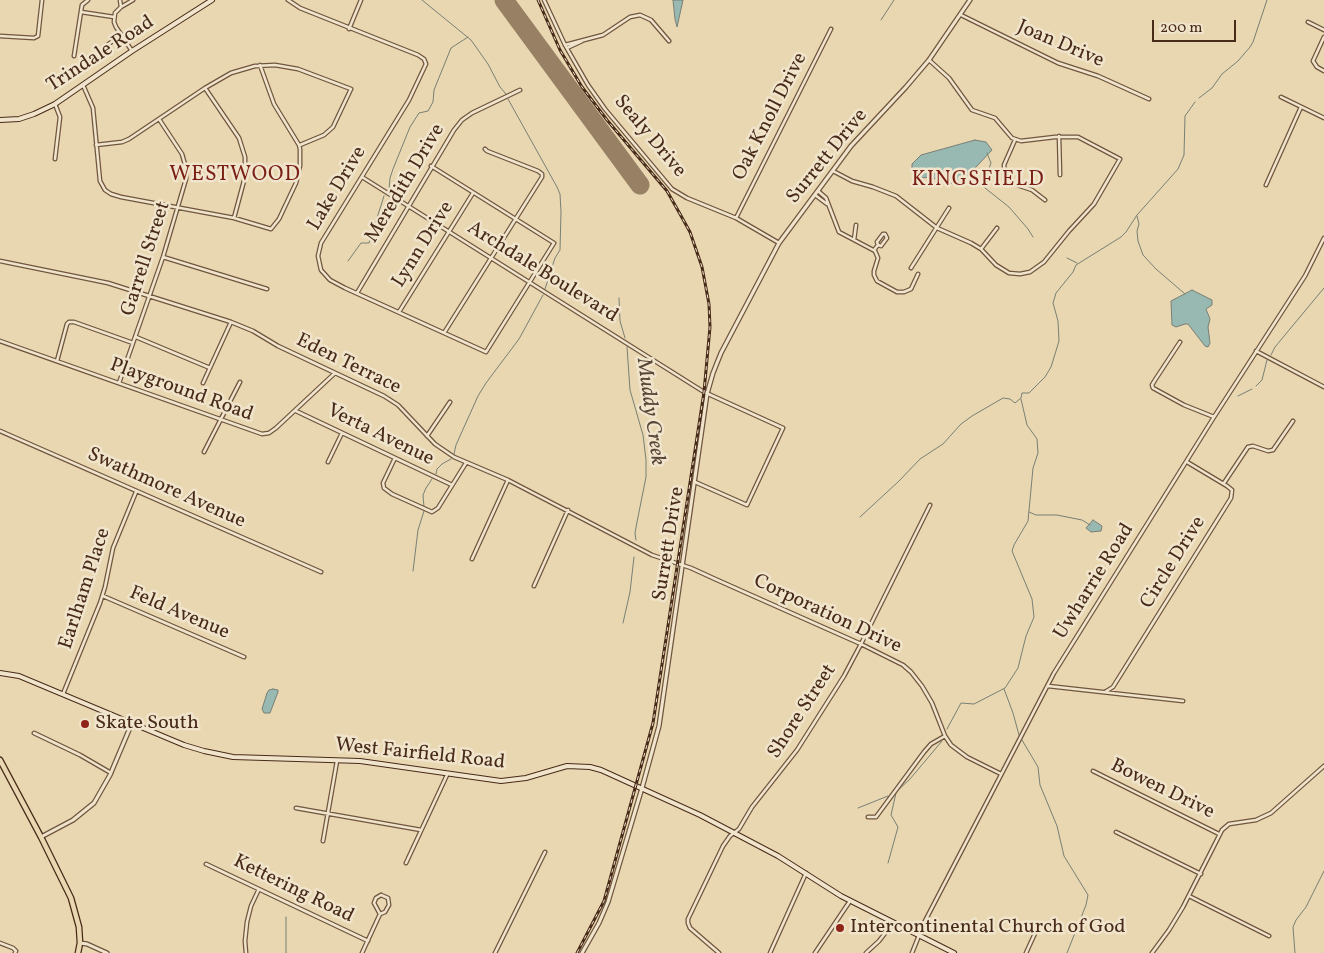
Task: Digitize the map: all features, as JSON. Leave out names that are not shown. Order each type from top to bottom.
[{"type":"main road","name":"Trindale Road","points":[[0,120],[19,119],[55,104],[132,51],[212,0]]},
{"type":"main road","name":"West Fairfield Road","points":[[0,673],[19,676],[198,750],[233,757],[338,760],[502,781],[526,778],[556,768],[579,766],[601,770],[734,833],[850,900],[954,953]]},
{"type":"main road","points":[[0,760],[71,898],[77,919],[80,943],[78,953]]},
{"type":"street","points":[[0,36],[34,38],[38,36],[42,0]]},
{"type":"street","points":[[74,56],[82,5],[88,0]]},
{"type":"street","points":[[120,0],[121,8]]},
{"type":"street","points":[[132,51],[116,27],[114,17],[115,12],[133,0]]},
{"type":"street","name":"Lake Drive","points":[[288,0],[300,8],[418,55],[424,59],[426,64],[409,100],[324,237],[318,256],[319,266],[326,276],[334,283],[357,294],[486,352],[554,243],[515,219]]},
{"type":"street","points":[[349,28],[361,0]]},
{"type":"street","name":"Sealy Drive","points":[[544,0],[566,47],[605,109],[672,189],[687,198],[736,218],[780,243]]},
{"type":"street","name":"Surrett Drive","points":[[582,953],[606,908],[659,726],[707,394],[713,372],[721,353],[780,243],[851,146],[929,60],[970,0]]},
{"type":"street","points":[[81,12],[114,17]]},
{"type":"street","points":[[566,47],[603,35],[630,17],[640,15],[651,20],[669,41]]},
{"type":"street","name":"Joan Drive","points":[[961,15],[1058,63],[1098,76],[1149,100]]},
{"type":"street","points":[[1308,22],[1324,30]]},
{"type":"street","name":"Oak Knoll Drive","points":[[736,218],[831,29]]},
{"type":"street","points":[[104,47],[122,35]]},
{"type":"street","points":[[1324,37],[1314,61],[1317,67],[1324,71]]},
{"type":"street","points":[[833,171],[852,181],[896,196],[937,228],[981,249],[996,265],[1009,273],[1020,274],[1030,272],[1044,262],[1094,204],[1120,159],[1078,137],[1059,136],[1022,141],[1015,140],[996,118],[972,110],[948,78],[929,60]]},
{"type":"street","points":[[96,145],[124,141],[233,72],[275,65],[298,69],[352,89],[333,126],[324,135],[299,145]]},
{"type":"street","points":[[84,85],[92,108],[100,181],[105,190],[121,197],[234,218],[271,229],[278,219],[298,177],[299,145],[278,114],[260,66]]},
{"type":"street","points":[[205,88],[239,138],[245,157],[245,177],[234,218]]},
{"type":"street","name":"Meredith Drive","points":[[357,294],[454,130],[462,120],[472,113],[520,90]]},
{"type":"street","points":[[1281,97],[1324,118]]},
{"type":"street","points":[[55,104],[60,117],[55,159]]},
{"type":"street","points":[[1266,185],[1301,107]]},
{"type":"street","name":"Garrell Street","points":[[119,383],[163,257],[186,179],[186,163],[180,149],[159,119]]},
{"type":"street","points":[[1059,136],[1060,175]]},
{"type":"street","points":[[1015,140],[1004,165],[1006,178],[1014,184],[1032,190],[1045,200]]},
{"type":"street","points":[[444,333],[542,176],[542,174],[522,164],[485,149]]},
{"type":"street","points":[[431,166],[515,219]]},
{"type":"street","name":"Archdale Boulevard","points":[[361,177],[707,394],[783,428],[747,505],[695,482]]},
{"type":"street","points":[[818,191],[829,204],[839,232],[874,250],[878,258],[874,275],[880,283],[897,292],[904,292],[910,289],[918,274]]},
{"type":"street","name":"Lynn Drive","points":[[398,312],[473,193]]},
{"type":"street","points":[[815,195],[829,204]]},
{"type":"street","points":[[911,268],[949,208]]},
{"type":"street","points":[[854,240],[856,226]]},
{"type":"street","points":[[981,249],[997,228]]},
{"type":"street","points":[[874,250],[882,234],[885,234],[887,238],[881,246],[878,245]]},
{"type":"street","name":"Uwharrie Road","points":[[912,953],[918,935],[1048,686],[1110,582],[1305,276],[1324,238]]},
{"type":"street","points":[[163,257],[267,289]]},
{"type":"street","name":"Eden Terrace","points":[[0,261],[108,283],[231,322],[250,330],[278,346],[398,405],[444,451],[568,510],[643,551],[682,566]]},
{"type":"street","points":[[57,361],[66,324],[69,322],[74,322],[133,343]]},
{"type":"street","points":[[203,383],[231,322]]},
{"type":"street","points":[[135,336],[210,368]]},
{"type":"street","name":"Playground Road","points":[[0,340],[221,420],[266,434],[276,428],[335,373]]},
{"type":"street","points":[[1180,342],[1152,385],[1156,391],[1214,417]]},
{"type":"street","points":[[1256,351],[1324,387]]},
{"type":"street","points":[[204,452],[240,382]]},
{"type":"street","points":[[427,436],[450,402]]},
{"type":"street","name":"Verta Avenue","points":[[295,410],[452,486]]},
{"type":"street","points":[[1186,462],[1224,484],[1248,447],[1253,446],[1268,451],[1273,450],[1293,421]]},
{"type":"street","name":"Swathmore Avenue","points":[[0,431],[321,572]]},
{"type":"street","points":[[328,462],[342,433]]},
{"type":"street","points":[[395,458],[383,483],[384,488],[392,494],[432,512],[437,510],[466,463]]},
{"type":"street","points":[[472,559],[508,480]]},
{"type":"street","name":"Circle Drive","points":[[1105,692],[1110,690],[1117,682],[1229,501],[1232,490],[1224,484]]},
{"type":"street","name":"Earlham Place","points":[[63,694],[103,596],[113,548],[136,491]]},
{"type":"street","name":"Shore Street","points":[[719,953],[688,925],[688,919],[730,836],[739,829],[752,807],[790,760],[861,644],[930,506]]},
{"type":"street","points":[[534,586],[568,510]]},
{"type":"street","name":"Corporation Drive","points":[[682,566],[734,586],[898,662],[912,672],[928,694],[945,736],[956,749],[967,757],[1001,774]]},
{"type":"street","name":"Feld Avenue","points":[[103,596],[244,657]]},
{"type":"street","points":[[1048,686],[1183,701]]},
{"type":"street","points":[[41,837],[73,820],[94,803],[104,788],[132,723]]},
{"type":"street","points":[[34,734],[80,754],[111,773]]},
{"type":"street","points":[[868,817],[876,816],[924,752],[931,744],[945,736]]},
{"type":"street","points":[[323,840],[338,760]]},
{"type":"street","points":[[1152,953],[1163,939],[1189,896],[1219,834],[1229,824],[1256,820],[1271,813],[1324,766]]},
{"type":"street","name":"Bowen Drive","points":[[1093,771],[1219,834]]},
{"type":"street","points":[[406,863],[447,775]]},
{"type":"street","points":[[296,808],[422,830]]},
{"type":"street","points":[[1116,832],[1201,874]]},
{"type":"street","points":[[496,953],[545,852]]},
{"type":"street","name":"Kettering Road","points":[[206,864],[368,941]]},
{"type":"street","points":[[770,953],[806,873]]},
{"type":"street","points":[[246,953],[246,922],[259,889]]},
{"type":"street","points":[[362,953],[380,914],[385,912],[389,905],[388,898],[381,895],[376,898],[374,903],[380,914]]},
{"type":"street","points":[[1189,896],[1269,936]]},
{"type":"street","points":[[815,953],[850,900]]},
{"type":"street","points":[[866,953],[879,941],[893,923]]},
{"type":"street","points":[[1026,953],[1037,929]]},
{"type":"street","points":[[0,942],[15,951]]},
{"type":"street","points":[[80,943],[107,953]]},
{"type":"water","points":[[673,0],[683,0],[677,27],[675,19]]},
{"type":"water","points":[[975,140],[986,142],[992,150],[960,184],[957,185],[929,177],[922,178],[912,173],[912,164],[921,155]]},
{"type":"water","points":[[1192,290],[1212,300],[1212,305],[1206,309],[1210,319],[1208,327],[1210,343],[1208,347],[1205,346],[1188,324],[1176,327],[1172,325],[1171,301]]},
{"type":"water","points":[[1093,520],[1102,526],[1101,531],[1091,532],[1086,528]]},
{"type":"water","points":[[273,689],[278,690],[278,692],[270,713],[264,713],[262,709],[267,693]]},
{"type":"waterway","name":"Muddy Creek","points":[[422,0],[471,40],[506,94]]},
{"type":"waterway","points":[[881,20],[894,0]]},
{"type":"waterway","points":[[1199,98],[1212,88],[1222,74],[1238,61],[1250,47],[1267,0]]},
{"type":"waterway","points":[[389,190],[390,178],[410,127],[419,113],[428,111],[433,102],[434,90],[451,48],[468,37]]},
{"type":"waterway","name":"Muddy Creek","points":[[508,99],[560,194],[560,250],[555,258],[545,289]]},
{"type":"waterway","points":[[860,517],[920,459],[943,444],[961,424],[1003,398],[1010,399],[1015,403],[1021,398],[1022,393],[1029,393],[1045,377],[1051,367],[1059,341],[1058,321],[1053,303],[1056,293],[1073,272],[1076,265],[1126,232],[1137,215],[1178,169],[1184,155],[1185,116],[1195,102]]},
{"type":"waterway","points":[[987,153],[991,163],[984,183],[985,188],[1009,207],[1033,237]]},
{"type":"waterway","points":[[348,261],[361,243],[369,243],[384,196]]},
{"type":"waterway","points":[[1137,216],[1139,224],[1137,231],[1138,241],[1143,255],[1185,294]]},
{"type":"waterway","points":[[1067,258],[1077,263]]},
{"type":"waterway","points":[[1271,355],[1275,347],[1324,288]]},
{"type":"waterway","points":[[454,454],[456,445],[478,396],[519,339],[543,295]]},
{"type":"waterway","name":"Muddy Creek","points":[[619,298],[620,321],[625,338]]},
{"type":"waterway","name":"Muddy Creek","points":[[627,347],[630,390],[643,435],[646,460],[646,477],[635,533],[636,540]]},
{"type":"waterway","points":[[1256,386],[1262,380],[1267,360]]},
{"type":"waterway","points":[[1238,396],[1252,389]]},
{"type":"waterway","points":[[947,729],[961,703],[974,704],[1005,688],[1018,668],[1026,636],[1034,617],[1032,599],[1012,551],[1028,521],[1033,468],[1038,453],[1037,439],[1027,425],[1021,399]]},
{"type":"waterway","points":[[436,474],[437,469],[451,459]]},
{"type":"waterway","points":[[424,507],[423,495],[432,479]]},
{"type":"waterway","points":[[413,571],[418,530],[424,511]]},
{"type":"waterway","points":[[1029,512],[1036,515],[1057,515],[1082,520],[1090,525]]},
{"type":"waterway","name":"Muddy Creek","points":[[623,623],[630,592],[634,557]]},
{"type":"waterway","points":[[1004,689],[1019,735]]},
{"type":"waterway","points":[[1022,740],[1038,767],[1040,785],[1057,826],[1064,856],[1088,895],[1086,905],[1067,953]]},
{"type":"waterway","points":[[896,792],[910,779],[942,741]]},
{"type":"waterway","points":[[888,863],[898,827],[891,815],[896,793]]},
{"type":"waterway","points":[[858,808],[888,796]]},
{"type":"waterway","points":[[1295,953],[1293,927],[1306,907],[1324,871]]},
{"type":"waterway","points":[[286,917],[286,953]]},
{"type":"runway","points":[[504,0],[640,185]]},
{"type":"railway","points":[[538,0],[560,50],[582,87],[607,120],[667,191],[690,232],[702,267],[709,304],[710,327],[704,392],[653,723],[604,901],[577,953]]},
{"type":"place","name":"Skate South","points":[[85,724]]},
{"type":"place","name":"Intercontinental Church of God","points":[[840,928]]},
{"type":"district","name":"WESTWOOD","points":[[235,176]]},
{"type":"district","name":"KINGSFIELD","points":[[978,181]]}]
